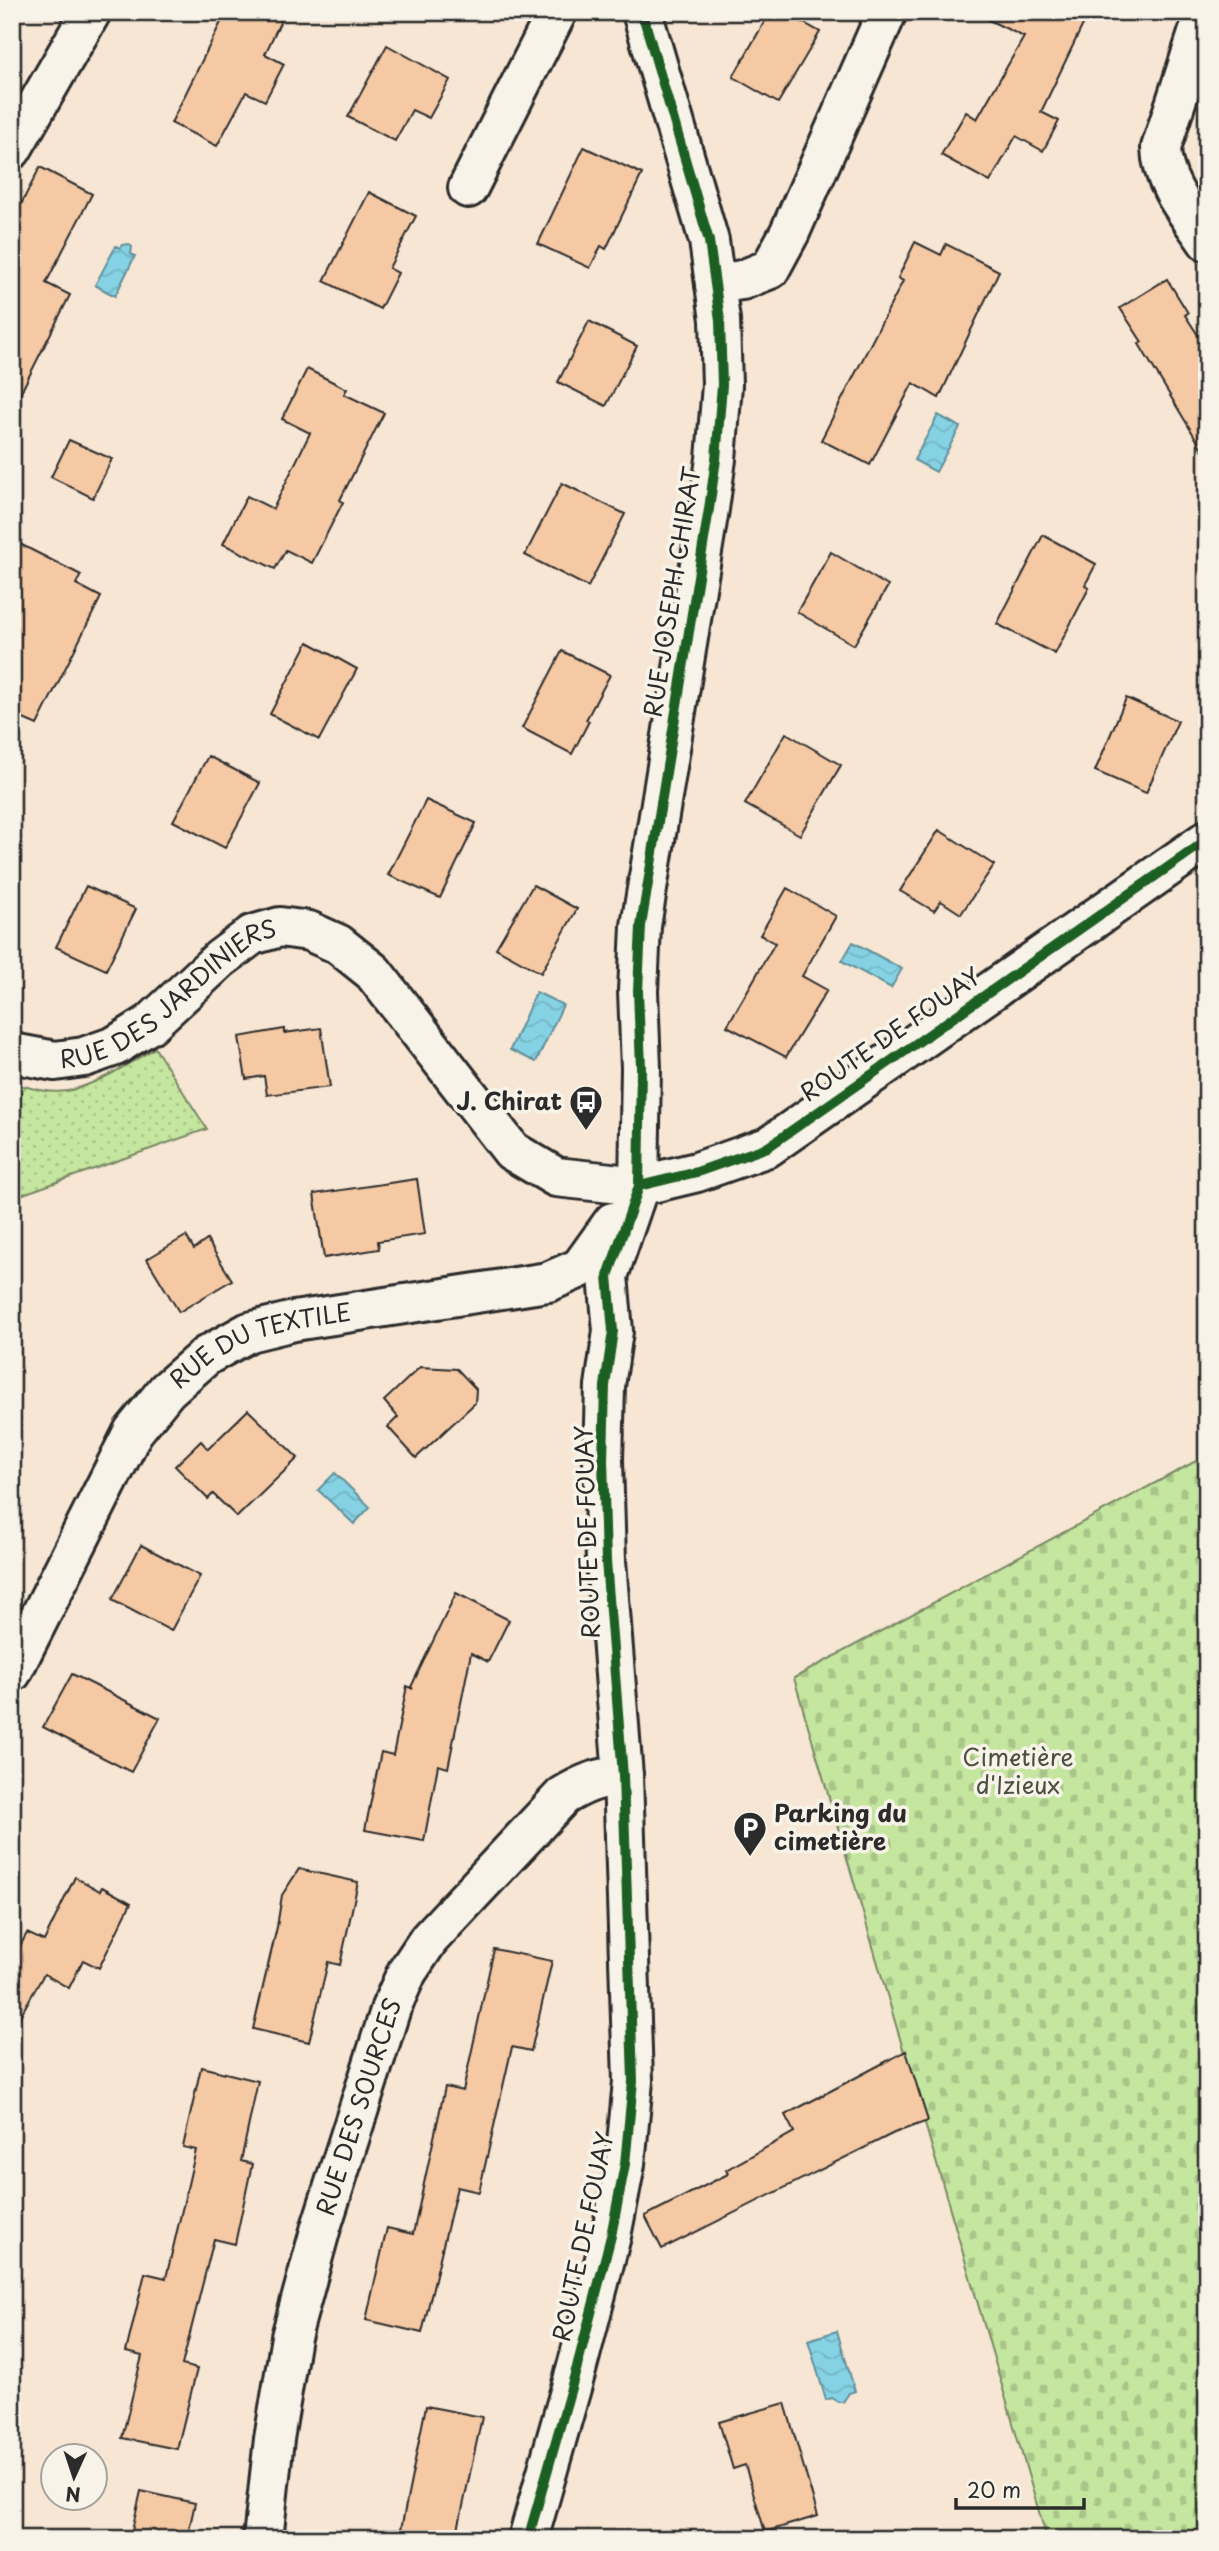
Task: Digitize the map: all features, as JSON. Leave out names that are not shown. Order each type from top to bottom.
[{"type":"street","points":[[12,149],[91,12]]},
{"type":"street","points":[[468,188],[557,12]]},
{"type":"street","name":"RUE JOSEPH CHIRAT","points":[[639,1186],[638,991],[641,926],[716,459],[722,385],[720,320],[709,241],[642,12]]},
{"type":"street","points":[[715,284],[742,280],[771,269],[887,12]]},
{"type":"street","points":[[1205,12],[1161,148],[1167,179],[1207,241]]},
{"type":"street","name":"ROUTE DE FOUAY","points":[[528,2539],[591,2314],[625,2164],[633,2081],[623,1776],[606,1560],[603,1460],[605,1386],[613,1332],[608,1276],[639,1186],[698,1172],[768,1147],[1207,840]]},
{"type":"street","name":"RUE DES JARDINIERS","points":[[12,1054],[55,1061],[84,1057],[115,1046],[150,1024],[220,959],[252,935],[280,928],[309,931],[338,944],[373,972],[513,1151],[556,1177],[639,1186]]},
{"type":"street","name":"RUE DU TEXTILE","points":[[12,1672],[133,1432],[167,1390],[206,1356],[248,1332],[294,1321],[548,1282],[580,1268],[639,1186]]},
{"type":"street","name":"RUE DES SOURCES","points":[[263,2539],[274,2439],[291,2337],[321,2227],[377,2047],[407,1972],[429,1939],[563,1796],[587,1782],[606,1776],[623,1776]]},
{"type":"green space","points":[[155,1048],[207,1129],[12,1198],[12,1083],[49,1091],[72,1090],[104,1077]]},
{"type":"green space","name":"Cimetière d'Izieux","points":[[1207,1455],[1207,2539],[1047,2539],[794,1678]]},
{"type":"water","points":[[129,244],[132,247],[131,254],[135,256],[115,296],[95,285],[116,246],[120,248]]},
{"type":"water","points":[[938,415],[960,427],[936,472],[914,460]]},
{"type":"water","points":[[853,942],[902,969],[891,988],[842,961]]},
{"type":"water","points":[[536,992],[563,1005],[536,1062],[510,1050]]},
{"type":"water","points":[[335,1473],[370,1507],[354,1524],[318,1490]]},
{"type":"water","points":[[837,2331],[855,2391],[849,2393],[843,2402],[832,2398],[826,2400],[808,2340]]},
{"type":"building","points":[[226,12],[285,12],[265,54],[284,64],[265,101],[246,92],[217,146],[171,123]]},
{"type":"building","points":[[770,12],[784,12],[820,32],[778,103],[733,77]]},
{"type":"building","points":[[972,12],[1089,12],[1041,112],[1059,121],[1043,151],[1016,136],[990,182],[941,155],[966,112],[977,119],[1024,37]]},
{"type":"building","points":[[387,45],[450,80],[429,118],[412,110],[395,141],[348,117]]},
{"type":"building","points":[[584,147],[642,174],[606,249],[601,246],[590,268],[538,244]]},
{"type":"building","points":[[40,167],[92,194],[46,283],[70,295],[12,410],[12,222]]},
{"type":"building","points":[[369,192],[416,216],[389,268],[398,273],[380,309],[324,281]]},
{"type":"building","points":[[915,242],[941,255],[946,244],[999,271],[939,398],[913,383],[870,465],[821,440],[903,281],[898,278]]},
{"type":"building","points":[[1167,279],[1188,313],[1185,315],[1207,349],[1207,457],[1120,308]]},
{"type":"building","points":[[589,321],[637,346],[606,406],[558,382]]},
{"type":"building","points":[[307,369],[347,389],[344,394],[384,413],[312,563],[286,550],[275,569],[223,544],[247,496],[273,509],[310,433],[282,419]]},
{"type":"building","points":[[69,440],[112,459],[93,498],[51,477]]},
{"type":"building","points":[[562,483],[625,514],[588,587],[525,555]]},
{"type":"building","points":[[1043,535],[1096,564],[1085,585],[1089,588],[1055,654],[997,624]]},
{"type":"building","points":[[12,540],[81,575],[76,584],[101,597],[37,725],[12,714]]},
{"type":"building","points":[[831,552],[888,586],[854,645],[797,612]]},
{"type":"building","points":[[308,642],[357,669],[319,740],[270,714]]},
{"type":"building","points":[[562,651],[610,675],[586,720],[589,721],[572,754],[522,728]]},
{"type":"building","points":[[1126,698],[1178,721],[1146,793],[1095,771]]},
{"type":"building","points":[[786,733],[841,765],[800,835],[745,804]]},
{"type":"building","points":[[208,756],[260,783],[225,848],[173,821]]},
{"type":"building","points":[[426,800],[476,823],[440,898],[388,875]]},
{"type":"building","points":[[939,830],[994,865],[961,914],[941,901],[934,911],[900,891]]},
{"type":"building","points":[[533,885],[577,909],[541,973],[496,948]]},
{"type":"building","points":[[86,886],[136,909],[106,970],[56,947]]},
{"type":"building","points":[[787,888],[836,916],[802,976],[827,990],[786,1057],[727,1026],[775,943],[760,935]]},
{"type":"building","points":[[321,1028],[330,1087],[267,1095],[264,1076],[246,1079],[239,1037],[284,1029],[284,1033]]},
{"type":"building","points":[[417,1179],[425,1234],[378,1241],[379,1249],[324,1258],[314,1194]]},
{"type":"building","points":[[186,1236],[194,1249],[207,1240],[232,1280],[179,1312],[147,1259]]},
{"type":"building","points":[[420,1367],[457,1369],[476,1389],[475,1403],[416,1458],[388,1427],[398,1417],[384,1401]]},
{"type":"building","points":[[248,1410],[298,1458],[237,1517],[213,1494],[208,1499],[175,1466],[201,1441],[208,1449]]},
{"type":"building","points":[[141,1545],[200,1576],[171,1631],[112,1600]]},
{"type":"building","points":[[456,1593],[509,1620],[488,1662],[471,1653],[448,1768],[438,1765],[424,1841],[365,1830],[381,1752],[393,1755],[407,1686],[413,1689],[411,1687]]},
{"type":"building","points":[[72,1674],[160,1718],[131,1772],[43,1727]]},
{"type":"building","points":[[299,1869],[358,1882],[340,1965],[328,1962],[309,2042],[253,2029],[282,1895]]},
{"type":"building","points":[[75,1877],[100,1891],[102,1887],[131,1903],[99,1968],[83,1960],[69,1988],[44,1974],[12,2030],[12,1961],[27,1933],[44,1941]]},
{"type":"building","points":[[494,1949],[552,1961],[531,2051],[512,2047],[479,2192],[457,2187],[422,2333],[366,2320],[387,2228],[413,2234],[445,2087],[463,2091]]},
{"type":"building","points":[[906,2051],[928,2121],[894,2133],[662,2249],[645,2216],[728,2174],[726,2170],[794,2132],[785,2115]]},
{"type":"building","points":[[201,2067],[258,2081],[241,2161],[252,2164],[235,2244],[214,2239],[182,2365],[197,2369],[177,2449],[122,2438],[142,2356],[126,2352],[145,2273],[166,2278],[196,2150],[183,2147]]},
{"type":"building","points":[[785,2403],[818,2516],[765,2532],[745,2465],[733,2469],[719,2422]]},
{"type":"building","points":[[426,2406],[482,2417],[456,2539],[399,2539]]},
{"type":"building","points":[[141,2491],[195,2503],[187,2539],[130,2539]]},
{"type":"cycle path","points":[[528,2539],[611,2236],[625,2164],[633,2081],[623,1776],[606,1561],[603,1460],[605,1386],[613,1331],[608,1276],[639,1186],[641,1068],[638,991],[641,926],[709,509],[722,385],[720,320],[709,241],[642,12]]},
{"type":"cycle path","points":[[639,1186],[697,1172],[768,1147],[1207,840]]},
{"type":"place","name":"J. Chirat","points":[[586,1132]]},
{"type":"place","name":"Parking du cimetière","points":[[750,1858]]}]
